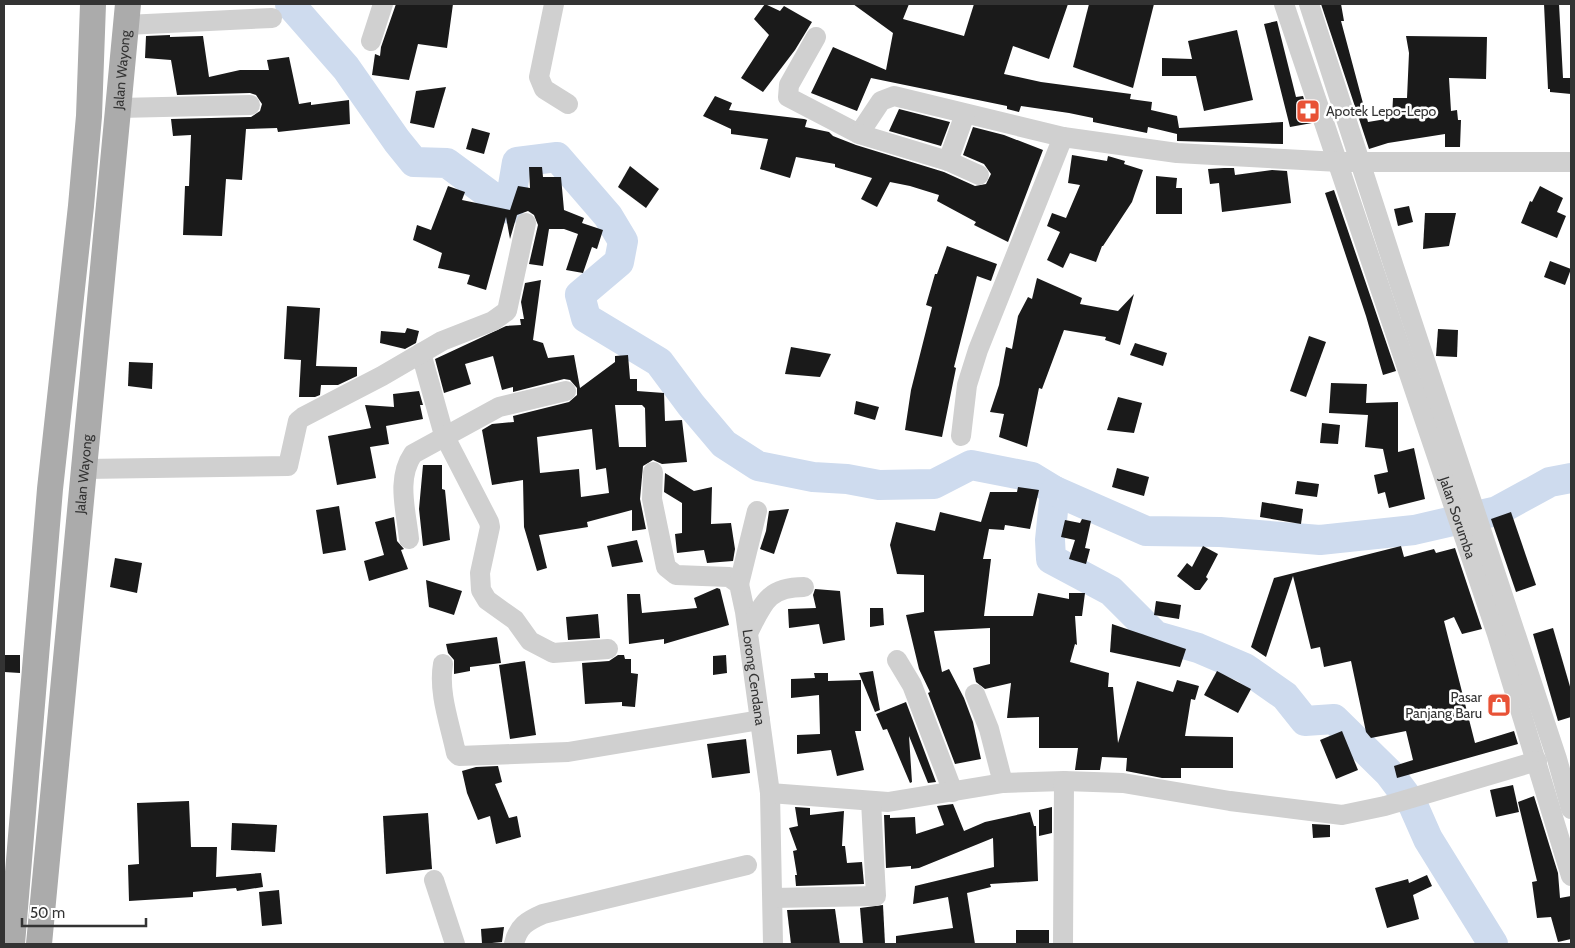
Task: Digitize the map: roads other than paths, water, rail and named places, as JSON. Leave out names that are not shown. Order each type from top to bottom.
[{"type":"main road","points":[[12,944],[50,489],[89,116],[93,4]]},
{"type":"main road","name":"Jalan Wayong","points":[[39,944],[64,672],[86,468],[127,14]]},
{"type":"main road","points":[[35,669],[64,672]]},
{"type":"street","points":[[371,41],[383,4]]},
{"type":"street","points":[[554,4],[539,77],[544,89],[568,104]]},
{"type":"street","name":"Jalan Sorumba","points":[[1284,4],[1465,510],[1510,646],[1537,761],[1571,876]]},
{"type":"street","points":[[1310,4],[1360,162],[1465,510]]},
{"type":"street","points":[[127,14],[272,18]]},
{"type":"street","points":[[816,36],[789,85],[788,97],[859,134],[948,161],[979,175]]},
{"type":"street","points":[[859,134],[881,101],[894,96],[1063,137],[1177,153],[1339,162],[1571,162]]},
{"type":"street","points":[[119,108],[250,105]]},
{"type":"street","points":[[948,161],[965,114]]},
{"type":"street","points":[[961,436],[967,385],[978,350],[1063,137]]},
{"type":"street","points":[[86,468],[286,467],[289,464],[298,421],[442,341],[493,321],[507,311],[526,223]]},
{"type":"street","points":[[421,353],[444,435],[489,522],[480,573],[481,590],[486,600],[515,620],[530,641],[553,653],[608,649]]},
{"type":"street","points":[[409,538],[402,478],[405,466],[413,454],[444,435],[498,407],[566,391]]},
{"type":"street","points":[[653,472],[652,499],[666,567],[676,575],[729,577],[739,584],[757,511]]},
{"type":"street","name":"Lorong Cendana","points":[[739,584],[748,633],[770,793],[774,944]]},
{"type":"street","points":[[748,633],[766,599],[776,591],[788,587],[804,587]]},
{"type":"street","points":[[1510,646],[1564,758],[1571,809]]},
{"type":"street","points":[[897,660],[912,685],[953,792]]},
{"type":"street","points":[[443,664],[440,678],[443,696],[456,753],[459,756],[568,752],[760,720]]},
{"type":"street","points":[[975,694],[989,729],[1003,783]]},
{"type":"street","points":[[770,793],[888,802],[1003,783],[1064,781],[1123,783],[1230,801],[1342,815],[1386,806],[1537,761]]},
{"type":"street","points":[[1063,944],[1064,781]]},
{"type":"street","points":[[773,898],[876,896],[871,801]]},
{"type":"street","points":[[514,944],[516,934],[521,926],[544,914],[747,865]]},
{"type":"street","points":[[434,880],[455,944]]},
{"type":"waterway","points":[[290,4],[346,68],[414,162],[447,163],[509,209],[517,162],[557,157],[608,216],[623,241],[619,262],[580,295],[586,318],[659,362],[691,405],[724,444],[758,466],[813,477],[847,479],[879,485],[934,484],[971,465],[1032,477],[1055,491],[1050,540],[1051,559],[1111,591],[1156,636],[1198,648],[1245,668],[1285,696],[1305,721],[1334,719],[1389,773],[1413,805],[1428,839],[1493,944]]},
{"type":"waterway","points":[[1055,491],[1146,531],[1220,532],[1320,540],[1414,530],[1497,511],[1550,482],[1571,478]]},
{"type":"place","name":"Apotek Lepo-Lepo","points":[[1308,111]]},
{"type":"place","name":"Pasar Panjang Baru","points":[[1499,705]]}]
